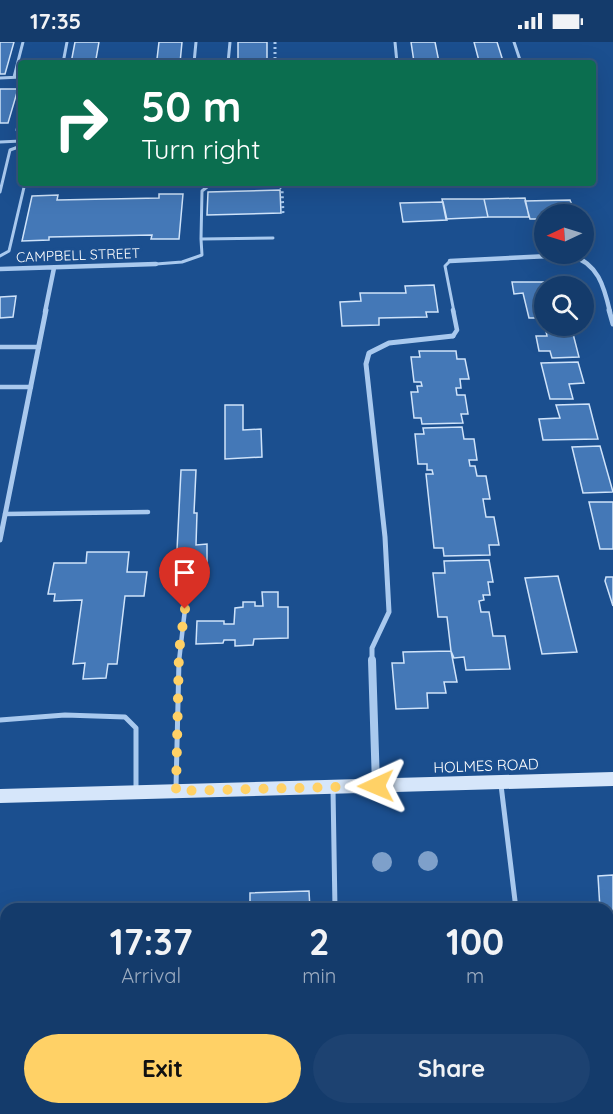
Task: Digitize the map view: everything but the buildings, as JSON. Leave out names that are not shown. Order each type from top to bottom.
[{"type":"main road","name":"HOLMES ROAD","points":[[0,796],[613,779]]},
{"type":"street","points":[[450,261],[570,255],[587,259],[597,271],[613,324]]},
{"type":"street","name":"CAMPBELL STREET","points":[[0,269],[156,264]]},
{"type":"street","points":[[0,540],[54,268]]},
{"type":"street","points":[[376,786],[372,648],[389,612],[385,537],[366,364],[369,353],[386,342],[443,339],[453,336]]},
{"type":"lane","points":[[18,60],[23,42]]},
{"type":"lane","points":[[64,60],[67,42]]},
{"type":"lane","points":[[194,60],[196,42]]},
{"type":"lane","points":[[228,60],[230,42]]},
{"type":"lane","points":[[395,42],[397,60]]},
{"type":"lane","points":[[514,42],[519,60]]},
{"type":"lane","points":[[14,77],[18,61]]},
{"type":"lane","points":[[0,78],[18,77]]},
{"type":"lane","points":[[0,142],[18,141]]},
{"type":"lane","points":[[0,192],[10,150],[18,147]]},
{"type":"lane","points":[[0,256],[9,251],[24,186]]},
{"type":"lane","points":[[156,264],[182,262],[202,255],[202,191],[208,186]]},
{"type":"lane","points":[[201,239],[273,238]]},
{"type":"lane","points":[[450,261],[445,266],[457,330],[453,336]]},
{"type":"lane","points":[[0,347],[39,346]]},
{"type":"lane","points":[[0,387],[31,387]]},
{"type":"lane","points":[[5,514],[148,512]]},
{"type":"lane","points":[[176,791],[179,662],[185,609]]},
{"type":"lane","points":[[0,720],[65,715],[124,717],[134,725],[137,738],[136,792]]},
{"type":"lane","points":[[500,782],[515,903]]},
{"type":"lane","points":[[333,787],[335,903]]},
{"type":"path","points":[[275,42],[275,60]]},
{"type":"path","points":[[280,186],[282,189],[283,215]]},
{"type":"route","points":[[185,609],[179,651],[176,791],[376,786]]}]
